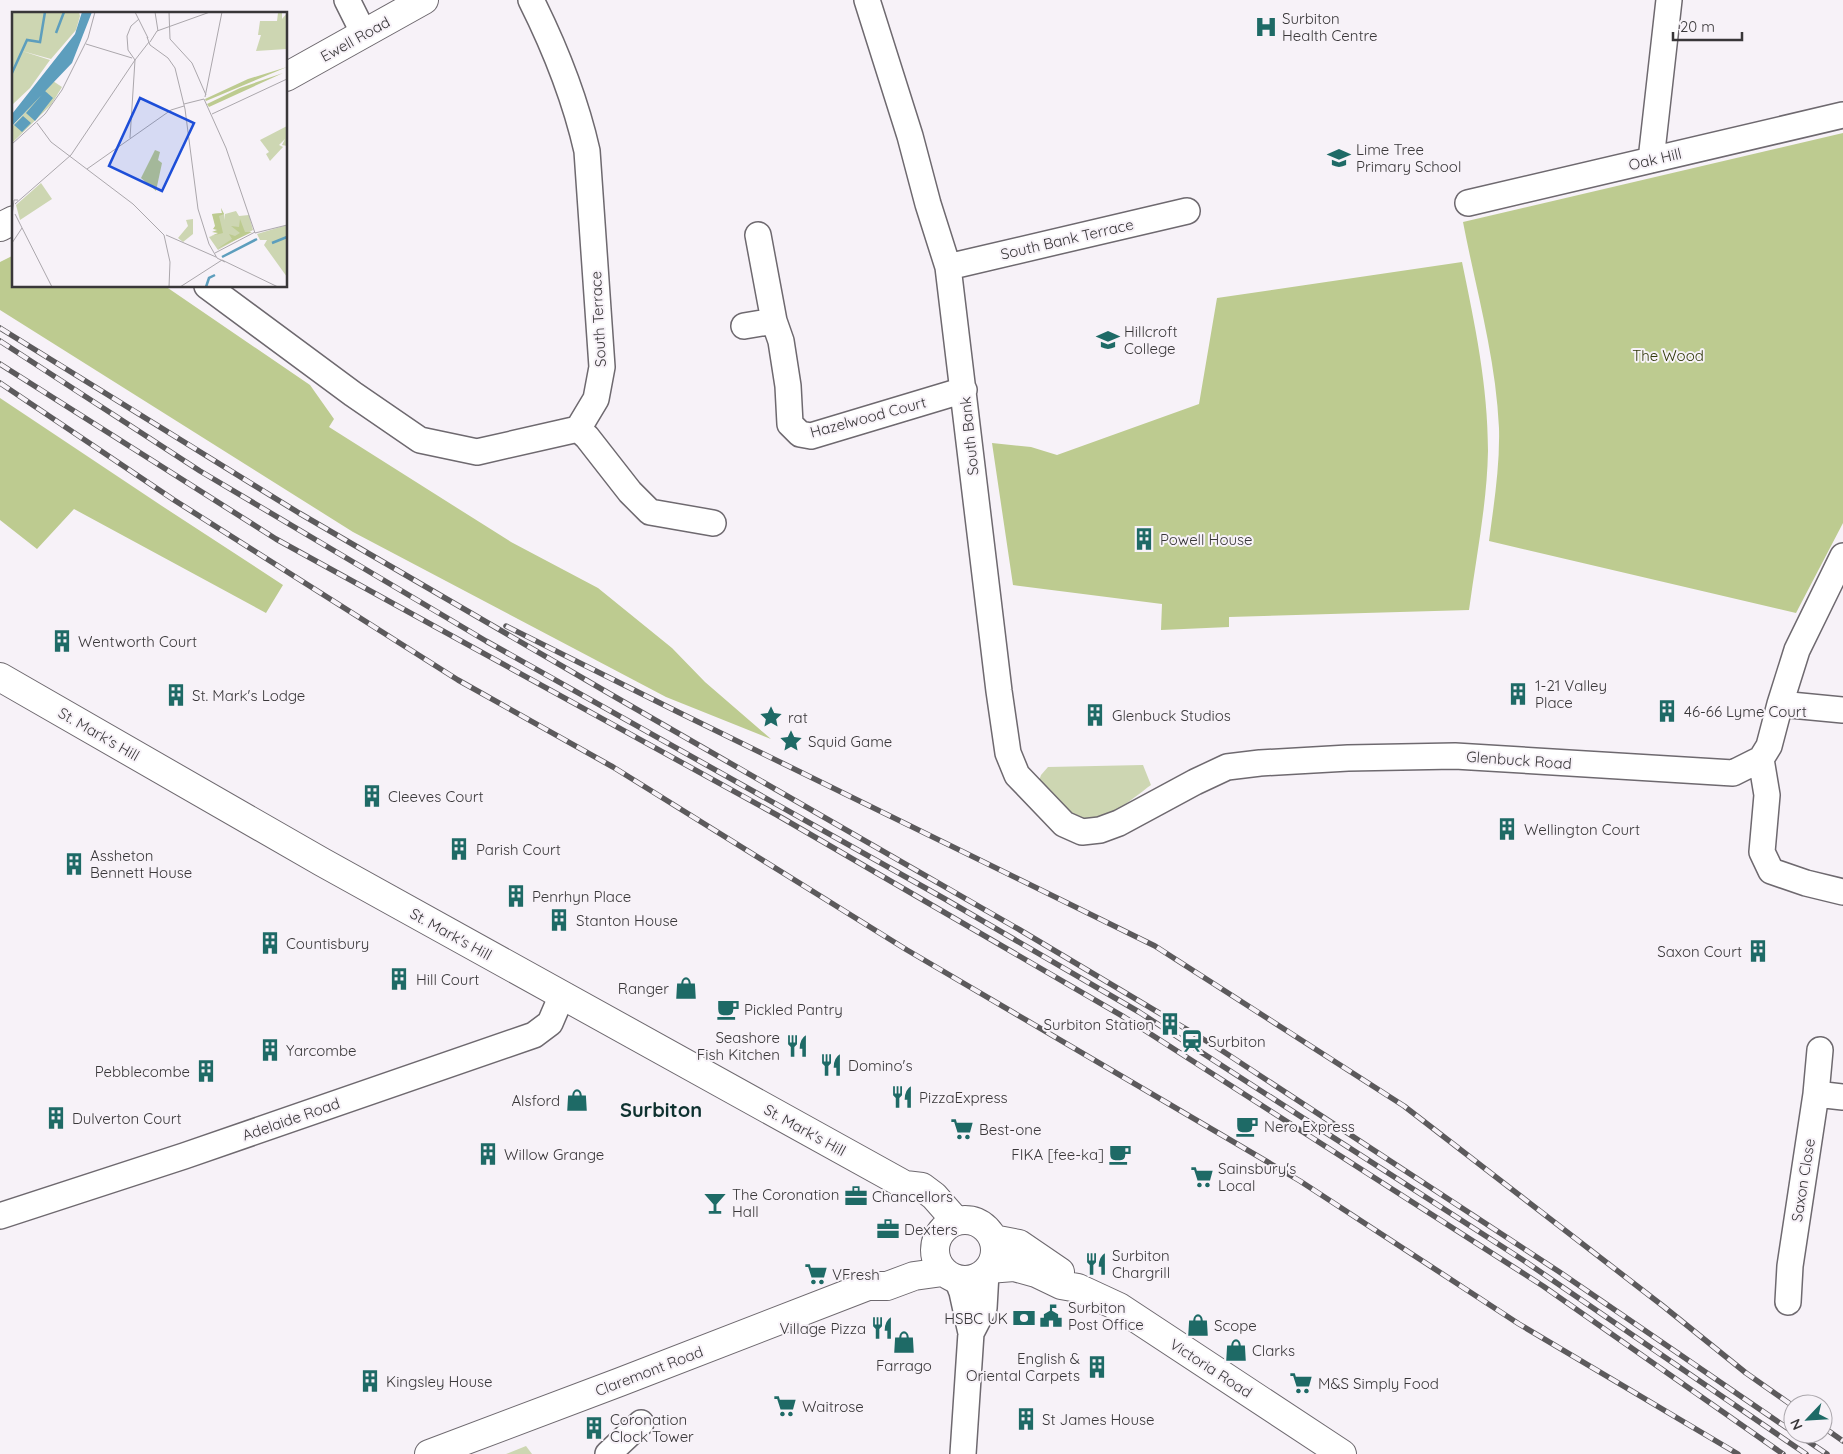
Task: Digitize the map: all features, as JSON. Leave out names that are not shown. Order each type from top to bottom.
[{"type":"main road","name":"Ewell Road","points":[[288,75],[424,0]]},
{"type":"main road","points":[[0,227],[12,221]]},
{"type":"main road","name":"St. Mark's Hill","points":[[0,677],[322,862],[905,1185],[922,1187],[934,1196],[943,1233]]},
{"type":"main road","points":[[968,1220],[980,1224],[994,1239],[996,1251],[993,1263],[987,1271],[975,1279],[964,1281],[950,1276],[937,1262],[935,1253],[943,1233],[968,1220]]},
{"type":"main road","name":"Claremont Road","points":[[429,1454],[868,1286],[880,1276],[920,1257],[943,1233]]},
{"type":"main road","name":"Victoria Road","points":[[994,1239],[1019,1244],[1056,1268],[1078,1288]]},
{"type":"main road","name":"Victoria Road","points":[[987,1271],[1014,1267],[1078,1288],[1119,1307],[1342,1454]]},
{"type":"main road","name":"Claremont Road","points":[[868,1286],[887,1286],[914,1276],[950,1276]]},
{"type":"street","points":[[347,0],[364,34]]},
{"type":"street","name":"South Terrace","points":[[531,0],[551,40],[579,117],[587,150],[602,367],[596,399],[578,429]]},
{"type":"street","name":"South Bank","points":[[867,0],[910,136],[928,204],[948,267],[998,691],[1008,753],[1017,775],[1064,824],[1082,832],[1100,830]]},
{"type":"street","points":[[1651,160],[1669,0]]},
{"type":"street","name":"Oak Hill","points":[[1468,203],[1843,115]]},
{"type":"street","name":"South Bank Terrace","points":[[948,267],[1187,211]]},
{"type":"street","name":"Hazelwood Court","points":[[758,235],[774,321],[781,341],[788,386],[790,424],[800,434],[811,436],[964,390]]},
{"type":"street","points":[[209,288],[353,394],[420,440],[477,452],[578,429],[587,437],[630,492],[650,512],[713,523]]},
{"type":"street","points":[[744,326],[774,321]]},
{"type":"street","points":[[1843,556],[1797,650],[1769,746],[1761,759],[1767,795],[1762,852],[1771,871],[1806,883],[1843,892]]},
{"type":"street","points":[[1780,704],[1843,710]]},
{"type":"street","name":"Glenbuck Road","points":[[1100,830],[1119,823],[1227,767],[1260,763],[1348,758],[1455,756],[1732,773],[1761,759]]},
{"type":"street","name":"Adelaide Road","points":[[0,1216],[184,1156],[534,1035],[550,1023],[562,995]]},
{"type":"street","name":"Saxon Close","points":[[1788,1302],[1783,1265],[1816,1094],[1820,1050]]},
{"type":"street","points":[[1816,1094],[1843,1097]]},
{"type":"street","points":[[971,1333],[984,1308],[987,1271]]},
{"type":"street","points":[[950,1276],[962,1292],[971,1333],[963,1454]]},
{"type":"street","points":[[608,1454],[641,1423]]},
{"type":"green space","name":"The Wood","points":[[1843,133],[1843,523],[1796,613],[1489,541],[1499,456],[1497,402],[1490,350],[1463,222]]},
{"type":"green space","points":[[12,256],[12,288],[168,288],[310,385],[334,419],[329,427],[511,542],[598,588],[672,648],[705,682],[771,739],[666,697],[353,532],[0,310],[0,262]]},
{"type":"green space","points":[[1462,262],[1483,379],[1488,451],[1483,511],[1469,610],[1229,617],[1229,627],[1161,630],[1162,604],[1013,585],[992,443],[1031,447],[1057,455],[1199,404],[1217,298]]},
{"type":"green space","points":[[0,398],[283,585],[266,613],[74,509],[37,549],[0,520]]},
{"type":"green space","points":[[1143,765],[1151,785],[1113,812],[1092,819],[1081,819],[1070,815],[1039,781],[1041,775],[1048,767]]},
{"type":"green space","points":[[526,1446],[532,1454],[506,1454]]},
{"type":"railway","points":[[0,328],[299,513],[1020,930],[1218,1048],[1558,1271],[1783,1425]]},
{"type":"railway","points":[[0,341],[200,471],[486,641],[945,899],[1139,1012],[1526,1262],[1806,1454]]},
{"type":"railway","points":[[0,364],[276,539],[777,815],[1124,1017],[1543,1286],[1783,1454]]},
{"type":"railway","points":[[0,383],[174,500],[458,680],[613,767],[907,950],[1300,1181],[1519,1324],[1738,1454]]},
{"type":"railway","points":[[506,626],[1155,946],[1404,1106],[1663,1306],[1746,1373],[1783,1399]]},
{"type":"railway","points":[[1833,1434],[1843,1441]]},
{"type":"railway","points":[[1812,1444],[1827,1454]]},
{"type":"place","name":"Surbiton Health Centre","points":[[1266,27]]},
{"type":"place","name":"Lime Tree Primary School","points":[[1339,158]]},
{"type":"place","name":"Hillcroft College","points":[[1108,340]]},
{"type":"place","name":"Powell House","points":[[1144,539]]},
{"type":"place","name":"Wentworth Court","points":[[62,641]]},
{"type":"place","name":"1-21 Valley Place","points":[[1518,694]]},
{"type":"place","name":"St. Mark's Lodge","points":[[176,695]]},
{"type":"place","name":"46-66 Lyme Court","points":[[1667,711]]},
{"type":"place","name":"Glenbuck Studios","points":[[1095,715]]},
{"type":"place","name":"rat","points":[[771,717]]},
{"type":"place","name":"Squid Game","points":[[791,741]]},
{"type":"place","name":"Cleeves Court","points":[[372,796]]},
{"type":"place","name":"Wellington Court","points":[[1507,829]]},
{"type":"place","name":"Parish Court","points":[[459,849]]},
{"type":"place","name":"Assheton Bennett House","points":[[74,864]]},
{"type":"place","name":"Penrhyn Place","points":[[516,896]]},
{"type":"place","name":"Stanton House","points":[[559,920]]},
{"type":"place","name":"Countisbury","points":[[270,943]]},
{"type":"place","name":"Saxon Court","points":[[1758,951]]},
{"type":"place","name":"Hill Court","points":[[399,979]]},
{"type":"place","name":"Ranger","points":[[686,988]]},
{"type":"place","name":"Pickled Pantry","points":[[728,1009]]},
{"type":"place","name":"Surbiton Station","points":[[1170,1024]]},
{"type":"place","name":"Surbiton","points":[[1192,1041]]},
{"type":"place","name":"Seashore Fish Kitchen","points":[[797,1046]]},
{"type":"place","name":"Yarcombe","points":[[270,1050]]},
{"type":"place","name":"Domino's","points":[[831,1065]]},
{"type":"place","name":"Pebblecombe","points":[[206,1071]]},
{"type":"place","name":"PizzaExpress","points":[[902,1097]]},
{"type":"place","name":"Alsford","points":[[577,1100]]},
{"type":"place","name":"Dulverton Court","points":[[56,1118]]},
{"type":"place","name":"Nero Express","points":[[1247,1126]]},
{"type":"place","name":"Best-one","points":[[962,1129]]},
{"type":"place","name":"Willow Grange","points":[[488,1154]]},
{"type":"place","name":"FIKA [fee-ka]","points":[[1120,1154]]},
{"type":"place","name":"Sainsbury's Local","points":[[1202,1177]]},
{"type":"place","name":"Chancellors","points":[[856,1196]]},
{"type":"place","name":"The Coronation Hall","points":[[715,1203]]},
{"type":"place","name":"Dexters","points":[[888,1229]]},
{"type":"place","name":"Surbiton Chargrill","points":[[1096,1264]]},
{"type":"place","name":"VFresh","points":[[816,1274]]},
{"type":"place","name":"Surbiton Post Office","points":[[1051,1316]]},
{"type":"place","name":"HSBC UK","points":[[1024,1318]]},
{"type":"place","name":"Scope","points":[[1198,1325]]},
{"type":"place","name":"Village Pizza","points":[[882,1328]]},
{"type":"place","name":"Farrago","points":[[904,1342]]},
{"type":"place","name":"Clarks","points":[[1236,1350]]},
{"type":"place","name":"English & Oriental Carpets","points":[[1097,1367]]},
{"type":"place","name":"Kingsley House","points":[[370,1381]]},
{"type":"place","name":"M&S Simply Food","points":[[1301,1383]]},
{"type":"place","name":"Waitrose","points":[[785,1406]]},
{"type":"place","name":"St James House","points":[[1026,1419]]},
{"type":"place","name":"Coronation Clock Tower","points":[[594,1428]]},
{"type":"district","name":"Surbiton","points":[[661,1109]]}]
